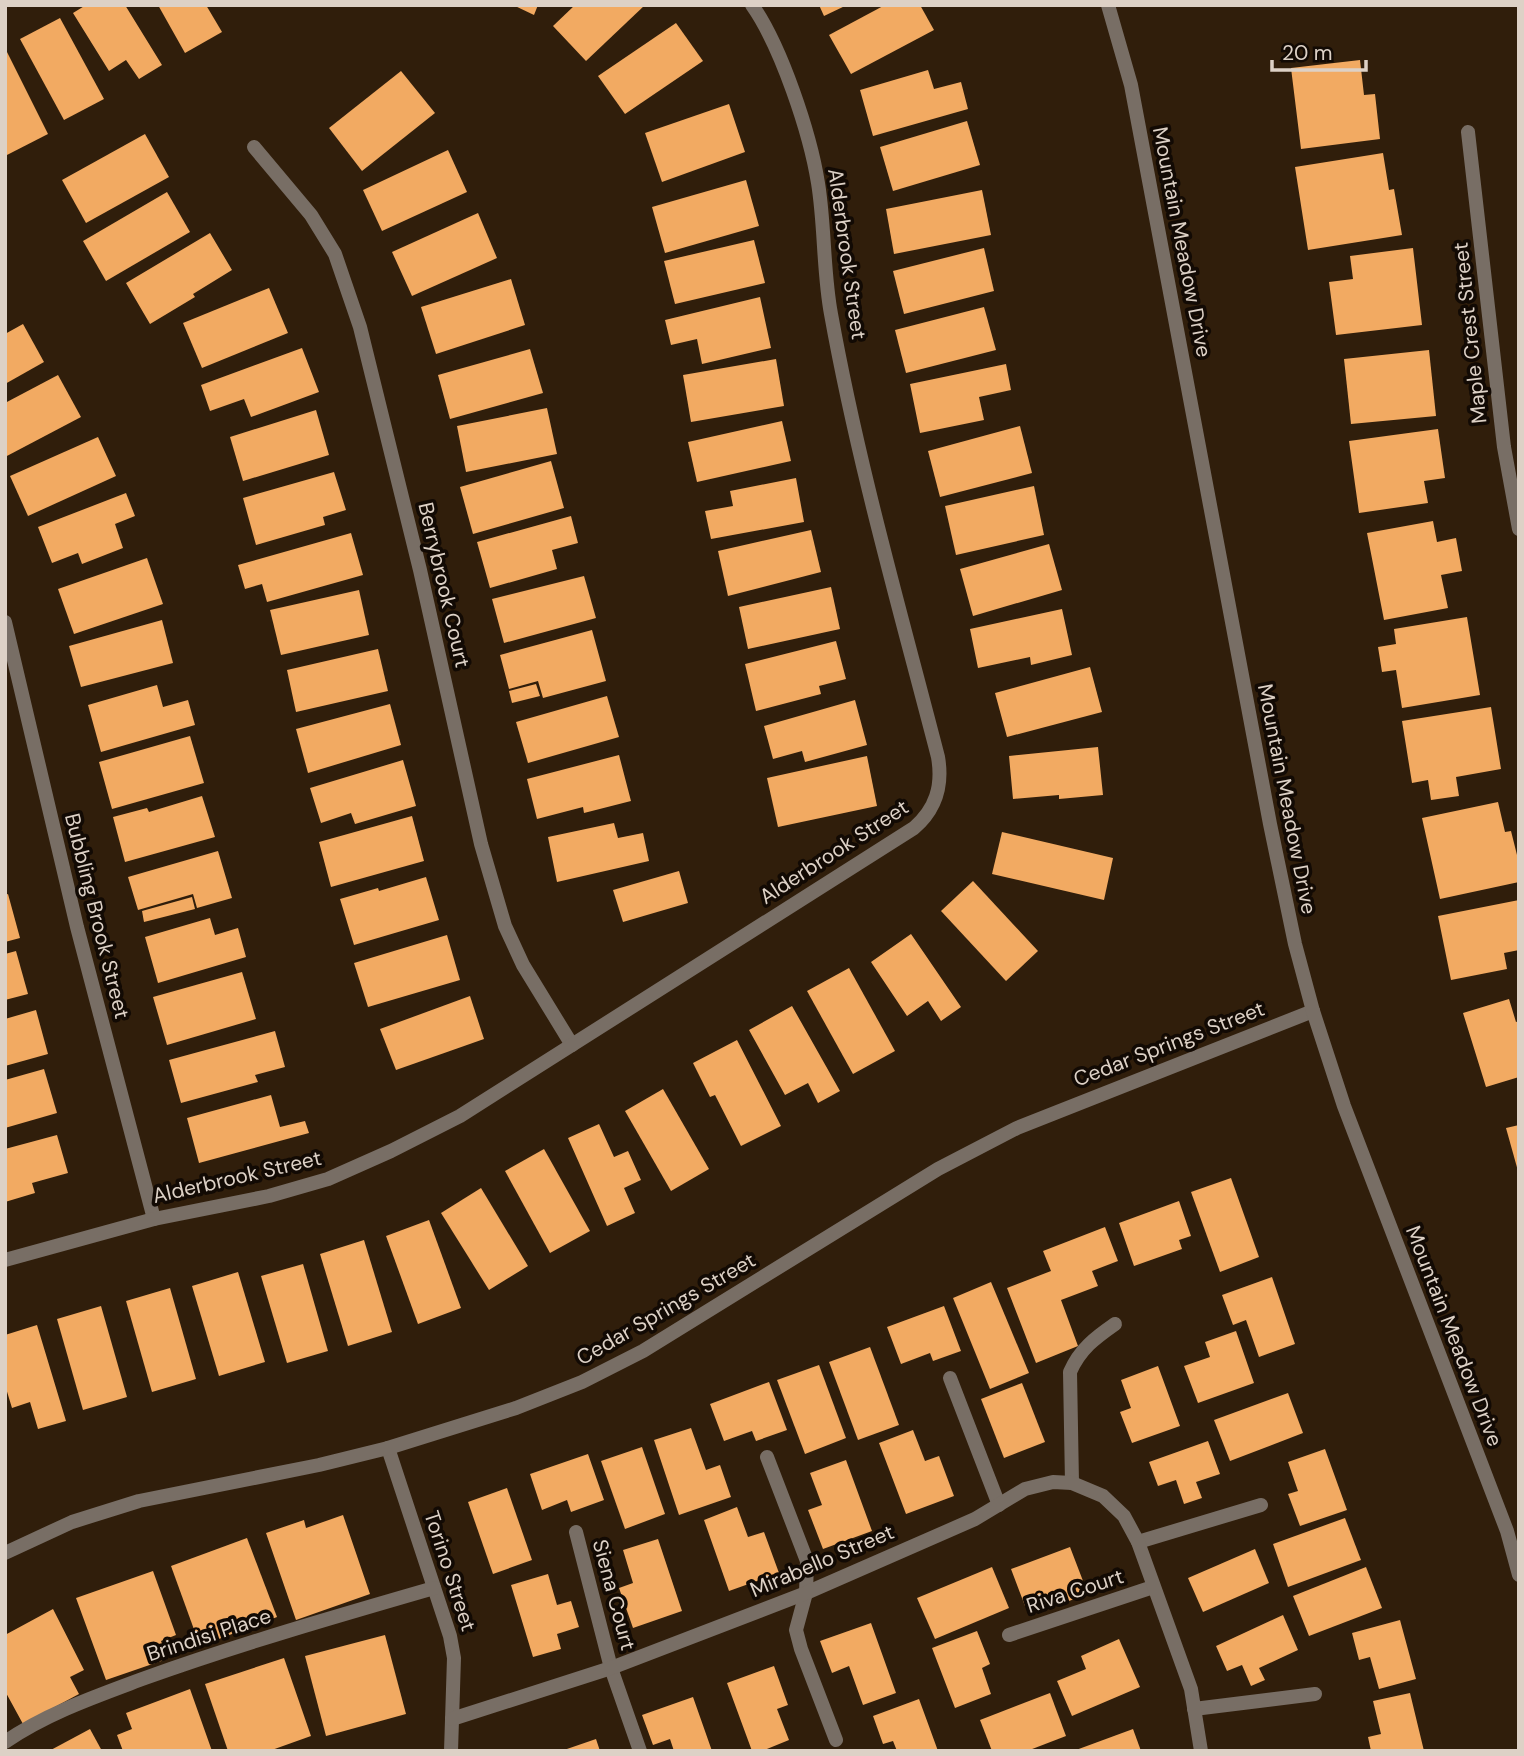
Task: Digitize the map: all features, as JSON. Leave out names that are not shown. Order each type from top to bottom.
[{"type":"street","name":"Alderbrook Street","points":[[5,1260],[154,1219],[269,1196],[328,1179],[391,1151],[460,1116],[914,828],[937,801],[940,771],[938,757],[866,476],[831,313],[818,182],[805,130],[781,60],[752,5]]},
{"type":"street","name":"Mountain Meadow Drive","points":[[1108,5],[1131,85],[1295,944],[1313,1011],[1366,1166],[1507,1531],[1519,1575]]},
{"type":"street","name":"Maple Crest Street","points":[[1468,132],[1504,447],[1519,529]]},
{"type":"street","name":"Berrybrook Court","points":[[254,147],[312,215],[335,254],[360,327],[420,570],[481,844],[505,926],[523,965],[572,1045]]},
{"type":"street","name":"Bubbling Brook Street","points":[[5,622],[77,927],[154,1219]]},
{"type":"street","name":"Cedar Springs Street","points":[[5,1553],[72,1522],[139,1501],[319,1465],[388,1448],[516,1408],[582,1382],[643,1351],[939,1169],[1017,1128],[1313,1011]]},
{"type":"street","points":[[1072,1483],[1070,1372],[1076,1357],[1087,1345],[1115,1324]]},
{"type":"street","points":[[950,1378],[999,1505]]},
{"type":"street","name":"Torino Street","points":[[388,1448],[450,1636],[454,1658],[451,1751]]},
{"type":"street","points":[[767,1457],[807,1561],[806,1592],[796,1630],[800,1649],[835,1740]]},
{"type":"street","name":"Mirabello Street","points":[[452,1719],[611,1668],[806,1592],[975,1519],[1025,1489],[1053,1482],[1072,1483],[1089,1488],[1103,1496],[1124,1516],[1138,1542],[1191,1689],[1201,1751]]},
{"type":"street","points":[[1138,1542],[1261,1504]]},
{"type":"street","name":"Siena Court","points":[[576,1532],[611,1668],[640,1751]]},
{"type":"street","name":"Riva Court","points":[[1009,1635],[1153,1587]]},
{"type":"street","name":"Brindisi Place","points":[[5,1742],[23,1730],[92,1698],[171,1669],[272,1635],[434,1588]]},
{"type":"street","points":[[1194,1709],[1315,1694]]},
{"type":"building","points":[[86,5],[125,5],[162,65],[139,79],[126,60],[109,71],[73,13]]},
{"type":"building","points":[[158,5],[206,5],[222,32],[185,53]]},
{"type":"building","points":[[513,5],[538,5],[534,15]]},
{"type":"building","points":[[575,5],[645,5],[586,61],[553,26]]},
{"type":"building","points":[[819,5],[847,5],[824,16]]},
{"type":"building","points":[[885,5],[920,5],[934,30],[851,74],[829,35]]},
{"type":"building","points":[[60,18],[104,99],[64,120],[20,39]]},
{"type":"building","points":[[676,23],[703,61],[625,114],[598,76]]},
{"type":"building","points":[[7,52],[48,134],[5,156],[5,53]]},
{"type":"building","points":[[1360,60],[1364,95],[1375,94],[1380,139],[1301,149],[1291,68]]},
{"type":"building","points":[[928,70],[934,89],[961,82],[968,109],[873,136],[860,90]]},
{"type":"building","points":[[401,71],[435,113],[362,171],[329,128]]},
{"type":"building","points":[[729,104],[745,152],[662,182],[645,133]]},
{"type":"building","points":[[967,121],[980,165],[893,191],[880,147]]},
{"type":"building","points":[[145,134],[169,177],[86,223],[62,180]]},
{"type":"building","points":[[448,150],[467,192],[382,231],[363,190]]},
{"type":"building","points":[[1383,153],[1389,190],[1394,189],[1402,235],[1308,250],[1295,167]]},
{"type":"building","points":[[746,180],[759,226],[665,253],[652,207]]},
{"type":"building","points":[[982,190],[991,235],[894,254],[886,209]]},
{"type":"building","points":[[167,192],[190,232],[106,281],[83,241]]},
{"type":"building","points":[[478,213],[497,258],[412,296],[392,252]]},
{"type":"building","points":[[210,233],[232,270],[193,294],[195,297],[150,324],[126,283]]},
{"type":"building","points":[[754,240],[765,283],[675,304],[664,261]]},
{"type":"building","points":[[984,248],[994,291],[904,314],[893,271]]},
{"type":"building","points":[[1413,248],[1422,325],[1336,335],[1329,282],[1353,279],[1350,256]]},
{"type":"building","points":[[511,279],[525,325],[436,354],[421,307]]},
{"type":"building","points":[[269,288],[288,333],[202,368],[183,323]]},
{"type":"building","points":[[760,297],[771,348],[702,364],[697,339],[671,345],[665,320]]},
{"type":"building","points":[[984,307],[996,350],[906,373],[895,330]]},
{"type":"building","points":[[23,324],[44,362],[5,384],[5,334]]},
{"type":"building","points":[[302,348],[319,392],[251,417],[244,399],[210,411],[201,385]]},
{"type":"building","points":[[530,349],[543,393],[450,419],[438,375]]},
{"type":"building","points":[[1429,350],[1436,416],[1351,424],[1344,359]]},
{"type":"building","points":[[776,359],[784,406],[691,422],[683,375]]},
{"type":"building","points":[[1006,364],[1011,390],[979,397],[984,420],[920,433],[910,384]]},
{"type":"building","points":[[58,375],[81,417],[5,457],[5,403]]},
{"type":"building","points":[[547,408],[557,454],[466,472],[457,426]]},
{"type":"building","points":[[316,410],[329,455],[243,481],[230,437]]},
{"type":"building","points":[[782,421],[791,461],[697,482],[688,442]]},
{"type":"building","points":[[1020,426],[1032,473],[940,497],[928,451]]},
{"type":"building","points":[[1438,429],[1445,478],[1424,481],[1428,503],[1359,513],[1349,441]]},
{"type":"building","points":[[98,437],[116,476],[28,516],[10,476]]},
{"type":"building","points":[[551,461],[564,508],[473,534],[460,487]]},
{"type":"building","points":[[334,472],[346,510],[323,517],[325,525],[256,545],[243,498]]},
{"type":"building","points":[[796,478],[804,522],[711,539],[705,511],[733,506],[730,491]]},
{"type":"building","points":[[1034,486],[1044,535],[956,555],[945,506]]},
{"type":"building","points":[[126,493],[135,516],[115,524],[123,548],[82,564],[78,553],[52,563],[38,527]]},
{"type":"building","points":[[571,516],[578,543],[552,550],[557,569],[490,588],[477,542]]},
{"type":"building","points":[[1433,521],[1437,542],[1456,538],[1462,571],[1441,575],[1448,608],[1384,620],[1367,533]]},
{"type":"building","points":[[811,530],[821,572],[728,596],[718,551]]},
{"type":"building","points":[[351,533],[363,575],[267,602],[262,584],[245,589],[238,565]]},
{"type":"building","points":[[1049,544],[1062,590],[973,616],[960,569]]},
{"type":"building","points":[[147,558],[163,604],[74,634],[58,589]]},
{"type":"building","points":[[584,576],[596,618],[504,643],[492,599]]},
{"type":"building","points":[[831,587],[840,629],[748,649],[739,607]]},
{"type":"building","points":[[359,590],[369,635],[281,655],[270,610]]},
{"type":"building","points":[[1062,609],[1072,655],[1031,665],[1030,657],[978,668],[970,629]]},
{"type":"building","points":[[1467,617],[1480,695],[1402,708],[1396,670],[1382,672],[1378,647],[1396,644],[1394,629]]},
{"type":"building","points":[[162,620],[173,663],[81,687],[69,646]]},
{"type":"building","points":[[592,630],[606,681],[543,698],[538,681],[509,689],[500,655]]},
{"type":"building","points":[[836,641],[846,679],[819,686],[821,694],[756,711],[745,664]]},
{"type":"building","points":[[378,649],[388,691],[296,712],[287,670]]},
{"type":"building","points":[[1090,667],[1102,712],[1007,737],[995,693]]},
{"type":"building","points":[[536,684],[540,696],[512,703],[509,691]]},
{"type":"building","points":[[157,685],[163,707],[188,700],[195,725],[101,752],[88,705]]},
{"type":"building","points":[[607,696],[619,737],[528,763],[516,722]]},
{"type":"building","points":[[855,700],[867,745],[805,762],[802,751],[773,759],[764,726]]},
{"type":"building","points":[[390,704],[401,745],[308,773],[296,729]]},
{"type":"building","points":[[1491,707],[1501,769],[1456,777],[1459,796],[1431,800],[1428,780],[1412,783],[1402,721]]},
{"type":"building","points":[[190,736],[204,783],[112,809],[99,762]]},
{"type":"building","points":[[1098,747],[1103,795],[1013,799],[1009,756]]},
{"type":"building","points":[[619,755],[631,801],[584,813],[583,807],[537,819],[527,779]]},
{"type":"building","points":[[867,756],[877,806],[778,827],[767,778]]},
{"type":"building","points":[[403,760],[416,806],[355,824],[351,813],[321,823],[310,788]]},
{"type":"building","points":[[202,796],[215,837],[125,862],[113,817],[147,808],[149,812]]},
{"type":"building","points":[[1498,802],[1505,832],[1511,831],[1519,863],[1519,882],[1440,899],[1422,818]]},
{"type":"building","points":[[412,816],[424,861],[331,887],[319,842]]},
{"type":"building","points":[[614,823],[618,838],[643,833],[649,861],[557,882],[548,837]]},
{"type":"building","points":[[1002,832],[1113,858],[1104,900],[992,874]]},
{"type":"building","points":[[218,851],[232,898],[197,908],[193,894],[138,910],[128,877]]},
{"type":"building","points":[[679,871],[688,903],[623,922],[613,890]]},
{"type":"building","points":[[426,877],[439,920],[354,945],[340,899]]},
{"type":"building","points":[[973,881],[1038,951],[1006,981],[941,911]]},
{"type":"building","points":[[8,894],[20,938],[5,942],[5,895]]},
{"type":"building","points":[[192,897],[195,909],[144,922],[142,911]]},
{"type":"building","points":[[1519,900],[1519,950],[1504,953],[1507,969],[1451,980],[1438,916]]},
{"type":"building","points":[[210,918],[215,935],[238,928],[246,957],[158,983],[145,937]]},
{"type":"building","points":[[911,934],[961,1007],[941,1021],[928,1001],[907,1016],[871,962]]},
{"type":"building","points":[[447,935],[460,980],[368,1007],[354,963]]},
{"type":"building","points":[[16,951],[28,994],[5,1000],[5,954]]},
{"type":"building","points":[[849,968],[895,1051],[853,1074],[807,991]]},
{"type":"building","points":[[242,972],[256,1019],[167,1045],[153,997]]},
{"type":"building","points":[[470,996],[484,1039],[396,1070],[380,1029]]},
{"type":"building","points":[[1509,999],[1516,1022],[1519,1021],[1519,1077],[1486,1087],[1463,1013]]},
{"type":"building","points":[[792,1006],[840,1091],[818,1103],[808,1083],[785,1095],[749,1030]]},
{"type":"building","points":[[36,1010],[48,1054],[5,1066],[5,1019]]},
{"type":"building","points":[[275,1031],[285,1067],[255,1075],[258,1082],[181,1103],[169,1060]]},
{"type":"building","points":[[737,1040],[781,1126],[741,1146],[715,1095],[710,1097],[693,1063]]},
{"type":"building","points":[[44,1069],[57,1113],[5,1128],[5,1080]]},
{"type":"building","points":[[663,1089],[709,1169],[671,1191],[625,1111]]},
{"type":"building","points":[[271,1095],[280,1127],[305,1121],[309,1133],[199,1163],[187,1118]]},
{"type":"building","points":[[599,1124],[614,1157],[628,1151],[641,1180],[624,1188],[635,1213],[607,1226],[568,1138]]},
{"type":"building","points":[[1519,1125],[1519,1170],[1518,1171],[1506,1128]]},
{"type":"building","points":[[57,1135],[68,1173],[32,1183],[35,1193],[5,1202],[5,1149]]},
{"type":"building","points":[[544,1149],[590,1231],[550,1253],[505,1171]]},
{"type":"building","points":[[1231,1178],[1259,1257],[1220,1272],[1191,1192]]},
{"type":"building","points":[[481,1188],[528,1266],[489,1290],[441,1213]]},
{"type":"building","points":[[1179,1201],[1191,1236],[1179,1240],[1182,1249],[1134,1266],[1119,1223]]},
{"type":"building","points":[[429,1220],[461,1308],[418,1324],[386,1236]]},
{"type":"building","points":[[1105,1227],[1118,1261],[1092,1271],[1098,1286],[1061,1300],[1078,1346],[1036,1363],[1007,1288],[1051,1271],[1043,1251]]},
{"type":"building","points":[[364,1240],[392,1332],[348,1346],[320,1254]]},
{"type":"building","points":[[303,1264],[328,1351],[287,1363],[261,1276]]},
{"type":"building","points":[[238,1272],[265,1362],[219,1376],[192,1286]]},
{"type":"building","points":[[1272,1277],[1295,1344],[1259,1357],[1246,1320],[1233,1325],[1222,1295]]},
{"type":"building","points":[[991,1282],[1029,1373],[990,1389],[953,1298]]},
{"type":"building","points":[[170,1288],[196,1379],[152,1392],[126,1301]]},
{"type":"building","points":[[101,1306],[127,1397],[83,1410],[57,1319]]},
{"type":"building","points":[[944,1306],[961,1351],[933,1361],[930,1353],[901,1364],[887,1327]]},
{"type":"building","points":[[37,1325],[66,1421],[38,1429],[30,1402],[12,1408],[5,1385],[5,1335]]},
{"type":"building","points":[[1236,1331],[1254,1383],[1198,1403],[1184,1366],[1210,1357],[1205,1342]]},
{"type":"building","points":[[870,1347],[899,1425],[858,1440],[829,1362]]},
{"type":"building","points":[[819,1365],[846,1438],[805,1454],[777,1380]]},
{"type":"building","points":[[1158,1366],[1180,1426],[1132,1443],[1120,1412],[1131,1408],[1121,1380]]},
{"type":"building","points":[[769,1382],[787,1430],[756,1441],[752,1431],[724,1441],[710,1404]]},
{"type":"building","points":[[1022,1383],[1045,1442],[1004,1458],[981,1399]]},
{"type":"building","points":[[1288,1393],[1303,1433],[1230,1461],[1214,1420]]},
{"type":"building","points":[[691,1428],[706,1470],[720,1465],[731,1497],[679,1515],[654,1440]]},
{"type":"building","points":[[913,1430],[925,1461],[939,1456],[954,1496],[906,1514],[879,1443]]},
{"type":"building","points":[[1208,1441],[1220,1474],[1196,1482],[1202,1498],[1184,1504],[1176,1480],[1158,1486],[1149,1462]]},
{"type":"building","points":[[642,1447],[665,1514],[625,1529],[601,1461]]},
{"type":"building","points":[[1325,1449],[1347,1510],[1300,1526],[1288,1494],[1298,1491],[1288,1462]]},
{"type":"building","points":[[588,1454],[604,1500],[571,1512],[567,1500],[542,1510],[530,1474]]},
{"type":"building","points":[[846,1460],[872,1531],[823,1549],[808,1510],[822,1505],[810,1473]]},
{"type":"building","points":[[507,1488],[532,1560],[493,1574],[468,1502]]},
{"type":"building","points":[[737,1507],[748,1537],[764,1532],[779,1573],[729,1591],[704,1520]]},
{"type":"building","points":[[343,1515],[370,1594],[296,1620],[266,1533],[304,1520],[306,1528]]},
{"type":"building","points":[[1345,1518],[1361,1560],[1288,1587],[1273,1544]]},
{"type":"building","points":[[247,1538],[277,1617],[200,1646],[171,1566]]},
{"type":"building","points":[[658,1539],[682,1611],[633,1628],[619,1588],[633,1583],[623,1550]]},
{"type":"building","points":[[1070,1547],[1088,1594],[1058,1605],[1054,1595],[1025,1606],[1011,1569]]},
{"type":"building","points":[[1255,1549],[1269,1583],[1203,1612],[1188,1578]]},
{"type":"building","points":[[992,1567],[1009,1608],[935,1639],[917,1598]]},
{"type":"building","points":[[1366,1567],[1382,1608],[1309,1636],[1293,1596]]},
{"type":"building","points":[[153,1571],[176,1635],[161,1641],[167,1659],[106,1680],[76,1598]]},
{"type":"building","points":[[548,1574],[557,1605],[571,1601],[579,1627],[557,1634],[561,1649],[533,1657],[511,1585]]},
{"type":"building","points":[[53,1609],[84,1670],[70,1677],[79,1694],[23,1724],[5,1691],[5,1635]]},
{"type":"building","points":[[1283,1615],[1298,1650],[1259,1668],[1265,1680],[1251,1686],[1242,1665],[1227,1671],[1216,1646]]},
{"type":"building","points":[[1400,1620],[1416,1679],[1379,1689],[1370,1657],[1359,1660],[1352,1633]]},
{"type":"building","points":[[871,1623],[896,1693],[863,1705],[849,1666],[832,1673],[820,1641]]},
{"type":"building","points":[[977,1631],[990,1664],[982,1668],[991,1694],[955,1708],[932,1648]]},
{"type":"building","points":[[385,1635],[406,1714],[326,1736],[305,1656]]},
{"type":"building","points":[[1119,1639],[1140,1687],[1072,1716],[1057,1681],[1086,1669],[1081,1656]]},
{"type":"building","points":[[284,1658],[311,1736],[269,1751],[228,1751],[205,1684]]},
{"type":"building","points":[[774,1666],[788,1705],[777,1709],[789,1740],[762,1751],[752,1751],[727,1683]]},
{"type":"building","points":[[190,1689],[212,1751],[123,1751],[117,1735],[132,1729],[126,1713]]},
{"type":"building","points":[[1050,1693],[1066,1736],[1027,1751],[992,1751],[980,1720]]},
{"type":"building","points":[[1410,1693],[1424,1751],[1371,1751],[1368,1737],[1381,1734],[1373,1701]]},
{"type":"building","points":[[693,1697],[712,1751],[674,1751],[670,1739],[653,1745],[642,1715]]},
{"type":"building","points":[[919,1699],[938,1751],[897,1751],[893,1741],[883,1744],[873,1716]]},
{"type":"building","points":[[90,1729],[102,1751],[49,1751]]},
{"type":"building","points":[[1133,1729],[1141,1751],[1076,1751],[1076,1750]]},
{"type":"building","points":[[596,1739],[600,1751],[564,1751],[564,1750]]}]
